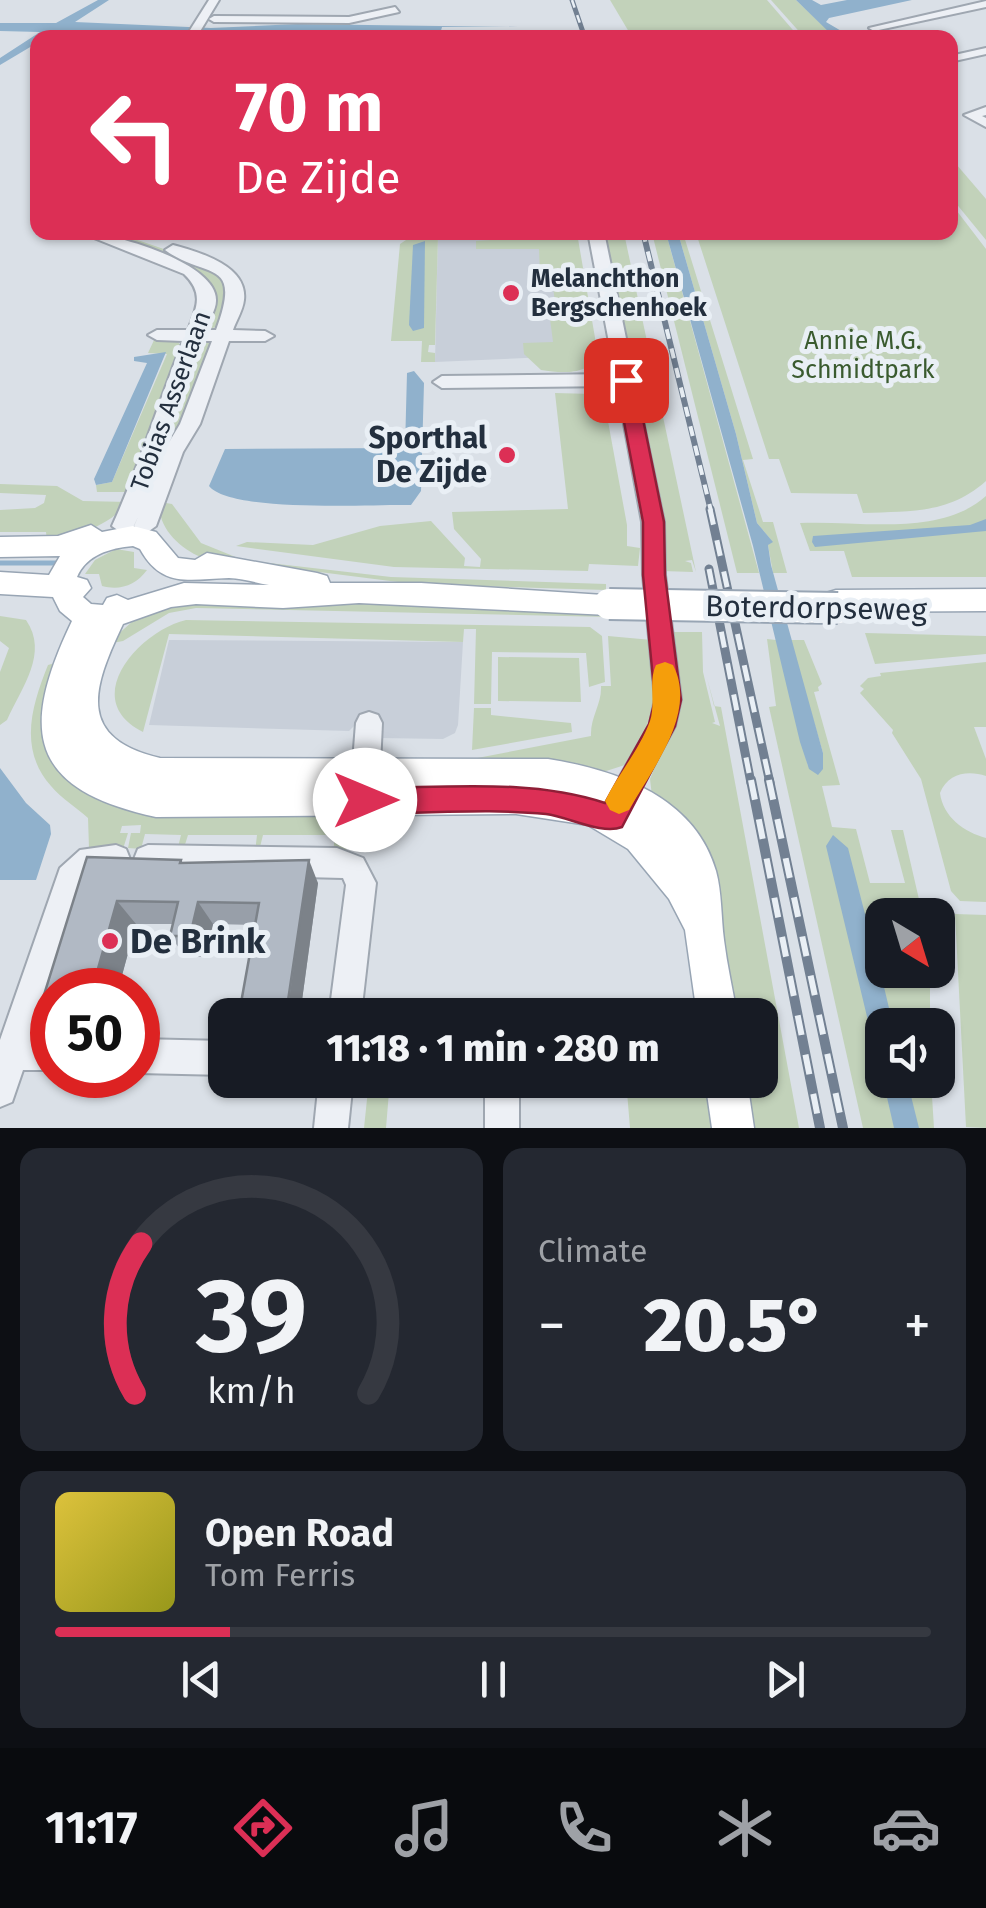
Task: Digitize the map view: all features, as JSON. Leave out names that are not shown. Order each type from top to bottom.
[{"type":"main road","points":[[0,547],[59,546],[129,529],[147,539],[160,559],[170,560],[162,578],[146,593],[106,612],[71,604],[62,584],[79,553],[129,529]]},
{"type":"main road","name":"Boterdorpseweg","points":[[170,560],[202,571],[225,569],[353,592]]},
{"type":"main road","points":[[0,583],[62,584]]},
{"type":"main road","name":"Boterdorpseweg","points":[[106,612],[192,594],[288,597],[353,592],[552,602],[837,604],[986,612]]},
{"type":"main road","name":"Boterdorpseweg","points":[[837,604],[986,600]]},
{"type":"main road","points":[[106,612],[80,703],[88,733],[110,758],[130,769],[160,773],[617,806],[638,836],[675,875],[704,933],[714,998]]},
{"type":"main road","points":[[729,1098],[733,1128]]},
{"type":"street","points":[[202,30],[214,0]]},
{"type":"street","points":[[203,30],[226,0]]},
{"type":"street","points":[[879,30],[874,28],[986,4]]},
{"type":"street","points":[[215,30],[350,20],[394,10]]},
{"type":"street","points":[[958,57],[986,51]]},
{"type":"street","points":[[986,110],[970,114],[986,123]]},
{"type":"street","name":"Tobias Asserlaan","points":[[108,240],[170,262],[197,277],[208,301],[159,424],[154,455],[129,529]]},
{"type":"street","name":"Tobias Asserlaan","points":[[129,529],[224,336],[236,299],[226,275],[203,261],[144,240]]},
{"type":"street","points":[[598,240],[654,522],[654,575],[668,700],[662,726],[617,806]]},
{"type":"street","points":[[157,335],[264,336]]},
{"type":"street","points":[[442,382],[626,380]]},
{"type":"street","points":[[366,787],[368,723]]},
{"type":"street","points":[[0,1090],[65,890],[82,863],[98,858],[337,862],[353,868],[361,882],[347,998]]},
{"type":"street","points":[[12,1054],[30,1054]]},
{"type":"street","points":[[160,1057],[208,1058]]},
{"type":"street","points":[[330,1128],[334,1098]]},
{"type":"street","points":[[502,1098],[502,1128]]},
{"type":"shaded area","name":"Melanchthon Bergschenhoek","points":[[438,240],[576,240],[595,355],[435,362]]},
{"type":"shaded area","points":[[169,640],[463,642],[458,725],[455,733],[443,739],[379,738],[361,719],[349,731],[149,725]]},
{"type":"green space","points":[[610,0],[767,0],[793,30],[628,30]]},
{"type":"green space","points":[[771,0],[796,0],[828,30],[798,30]]},
{"type":"green space","points":[[958,166],[986,199],[986,240],[958,206]]},
{"type":"green space","name":"Annie M.G. Schmidtpark","points":[[958,212],[986,249],[986,481],[958,500],[929,509],[863,513],[857,494],[791,493],[779,459],[769,459],[698,240],[958,240]]},
{"type":"green space","points":[[112,240],[137,240],[214,269],[230,289],[221,325],[210,329],[206,324],[203,278],[196,271]]},
{"type":"green space","points":[[406,240],[438,240],[435,345],[429,345],[428,352],[435,353],[435,362],[421,362],[422,341],[391,341],[400,244]]},
{"type":"green space","points":[[578,240],[598,355],[594,362],[581,370],[541,370],[524,354],[523,343],[553,342],[548,303],[555,302],[553,287],[546,287],[545,275],[540,275],[539,249],[476,249],[476,241]]},
{"type":"green space","points":[[602,240],[625,240],[696,572],[692,560],[685,561],[691,563],[693,572],[662,571]]},
{"type":"green space","points":[[654,240],[668,240],[759,573],[737,573]]},
{"type":"green space","points":[[680,240],[685,240],[753,459],[743,460],[763,522],[773,522],[787,573],[773,573],[768,545],[771,540],[757,523],[736,434]]},
{"type":"green space","points":[[155,338],[178,342],[182,347],[181,359],[127,492],[97,492],[96,485],[112,482],[167,354],[148,353]]},
{"type":"green space","points":[[208,341],[213,346],[172,444],[159,453],[198,346]]},
{"type":"green space","points":[[555,393],[593,394],[605,405],[627,525],[627,546],[640,548],[638,566],[589,564],[588,571],[394,567],[236,546],[247,542],[313,545],[380,526],[431,521],[465,558],[464,566],[480,567],[481,559],[454,529],[452,512],[568,509]]},
{"type":"green space","points":[[0,484],[57,486],[83,501],[129,502],[92,529],[47,542],[46,532],[0,532],[0,510],[35,508],[44,503],[46,495],[0,493]]},
{"type":"green space","points":[[986,496],[986,577],[852,577],[844,551],[810,551],[800,523],[922,522],[945,518]]},
{"type":"green space","points":[[160,502],[172,504],[201,543],[243,560],[391,577],[606,584],[606,590],[414,584],[201,557],[171,536],[162,520]]},
{"type":"green space","points":[[116,549],[134,552],[134,568],[147,570],[138,580],[127,586],[109,587],[102,586],[99,574],[85,574],[95,560]]},
{"type":"green space","points":[[199,599],[609,609],[609,617],[196,608],[169,613],[123,641],[107,644],[142,613]]},
{"type":"green space","points":[[0,616],[26,620],[35,645],[26,683],[7,720],[0,725],[0,672],[9,648],[0,641]]},
{"type":"green space","points":[[186,620],[590,627],[602,636],[605,682],[589,687],[586,653],[492,652],[491,704],[474,704],[476,629],[464,629],[463,642],[169,634],[143,732],[124,718],[116,703],[116,685],[122,668],[150,638]]},
{"type":"green space","points":[[668,632],[702,632],[703,672],[715,722],[712,723],[720,726],[715,706],[721,707],[775,998],[725,998],[652,796],[650,779],[671,727]]},
{"type":"green space","points":[[865,633],[986,636],[986,654],[875,664]]},
{"type":"green space","points":[[608,636],[652,640],[653,704],[628,764],[600,773],[472,759],[591,736],[601,686],[611,686]]},
{"type":"green space","points":[[767,639],[776,640],[808,766],[820,771],[823,753],[790,640],[804,640],[822,684],[814,692],[840,785],[822,786],[832,827],[856,829],[870,883],[905,883],[891,830],[903,830],[919,898],[865,898],[865,988],[930,988],[930,1008],[865,1008],[865,1098],[932,1098],[934,1128],[863,1128],[769,707],[776,706]]},
{"type":"green space","points":[[498,657],[579,658],[581,702],[498,701]]},
{"type":"green space","points":[[986,662],[986,727],[974,727],[986,759],[986,776],[959,775],[948,781],[940,793],[945,809],[956,822],[986,838],[986,902],[960,901],[951,891],[921,779],[893,730],[860,693],[864,689],[860,686],[868,678],[881,676],[880,673]]},
{"type":"green space","points":[[55,663],[52,736],[338,809],[336,822],[348,826],[346,854],[333,853],[335,835],[263,835],[259,851],[255,852],[257,835],[188,835],[183,851],[177,851],[181,835],[145,834],[141,849],[128,848],[131,833],[140,833],[141,825],[122,826],[120,833],[128,833],[123,849],[89,848],[88,818],[51,786],[34,757],[31,742],[37,696],[48,665]]},
{"type":"green space","points":[[474,708],[491,708],[491,715],[571,723],[572,732],[472,750]]},
{"type":"green space","points":[[955,914],[986,915],[986,1128],[966,1127]]},
{"type":"green space","points":[[778,1015],[799,1128],[748,1128],[743,1098],[778,1098]]},
{"type":"green space","points":[[367,1098],[388,1098],[386,1128],[364,1128]]},
{"type":"green space","points":[[628,1098],[714,1098],[718,1128],[630,1128]]},
{"type":"water","points":[[98,0],[109,0],[75,22],[211,28],[297,24],[518,27],[0,31],[0,23],[56,23]]},
{"type":"water","points":[[796,0],[812,0],[821,5],[847,0],[912,0],[829,18],[826,22],[840,30],[827,30]]},
{"type":"water","points":[[30,38],[30,47],[0,65],[0,58]]},
{"type":"water","points":[[668,240],[680,240],[736,434],[757,523],[773,542],[768,545],[771,565],[823,753],[823,769],[818,775],[809,769],[800,742],[753,546]]},
{"type":"water","points":[[425,241],[424,328],[413,331],[409,325],[413,245]]},
{"type":"water","points":[[166,352],[112,482],[96,485],[94,479],[147,363],[134,361],[134,357]]},
{"type":"water","points":[[414,371],[424,383],[421,491],[411,505],[272,504],[222,495],[209,486],[225,449],[405,448],[407,373]]},
{"type":"water","points":[[986,519],[986,531],[815,547],[812,542],[813,536],[970,525]]},
{"type":"water","points":[[0,768],[26,803],[50,825],[51,834],[36,880],[0,880]]},
{"type":"water","points":[[833,835],[848,848],[865,914],[865,988],[884,988],[889,1008],[865,1008],[826,846]]},
{"type":"water","points":[[887,1098],[912,1098],[919,1128],[894,1128]]},
{"type":"building","points":[[87,857],[181,860],[180,863],[309,860],[288,998],[242,998],[259,903],[198,902],[190,936],[170,936],[178,902],[117,901],[98,968],[52,968]]},
{"type":"waterway","points":[[0,563],[57,563]]},
{"type":"railway","points":[[572,0],[582,30]]},
{"type":"railway","points":[[645,240],[711,511]]},
{"type":"railway","points":[[710,509],[770,783]]},
{"type":"railway","points":[[709,569],[751,783]]},
{"type":"railway","points":[[751,780],[820,1128]]},
{"type":"railway","points":[[769,780],[843,1128]]},
{"type":"slow traffic","points":[[619,801],[662,726],[668,700],[665,672]]},
{"type":"place","name":"Melanchthon Bergschenhoek","points":[[511,293]]},
{"type":"place","name":"Sporthal De Zijde","points":[[507,455]]},
{"type":"place","name":"De Brink","points":[[110,941]]},
{"type":"route","points":[[365,800],[540,801],[571,805],[612,818],[662,726],[668,700],[654,575],[654,522],[626,380]]}]
